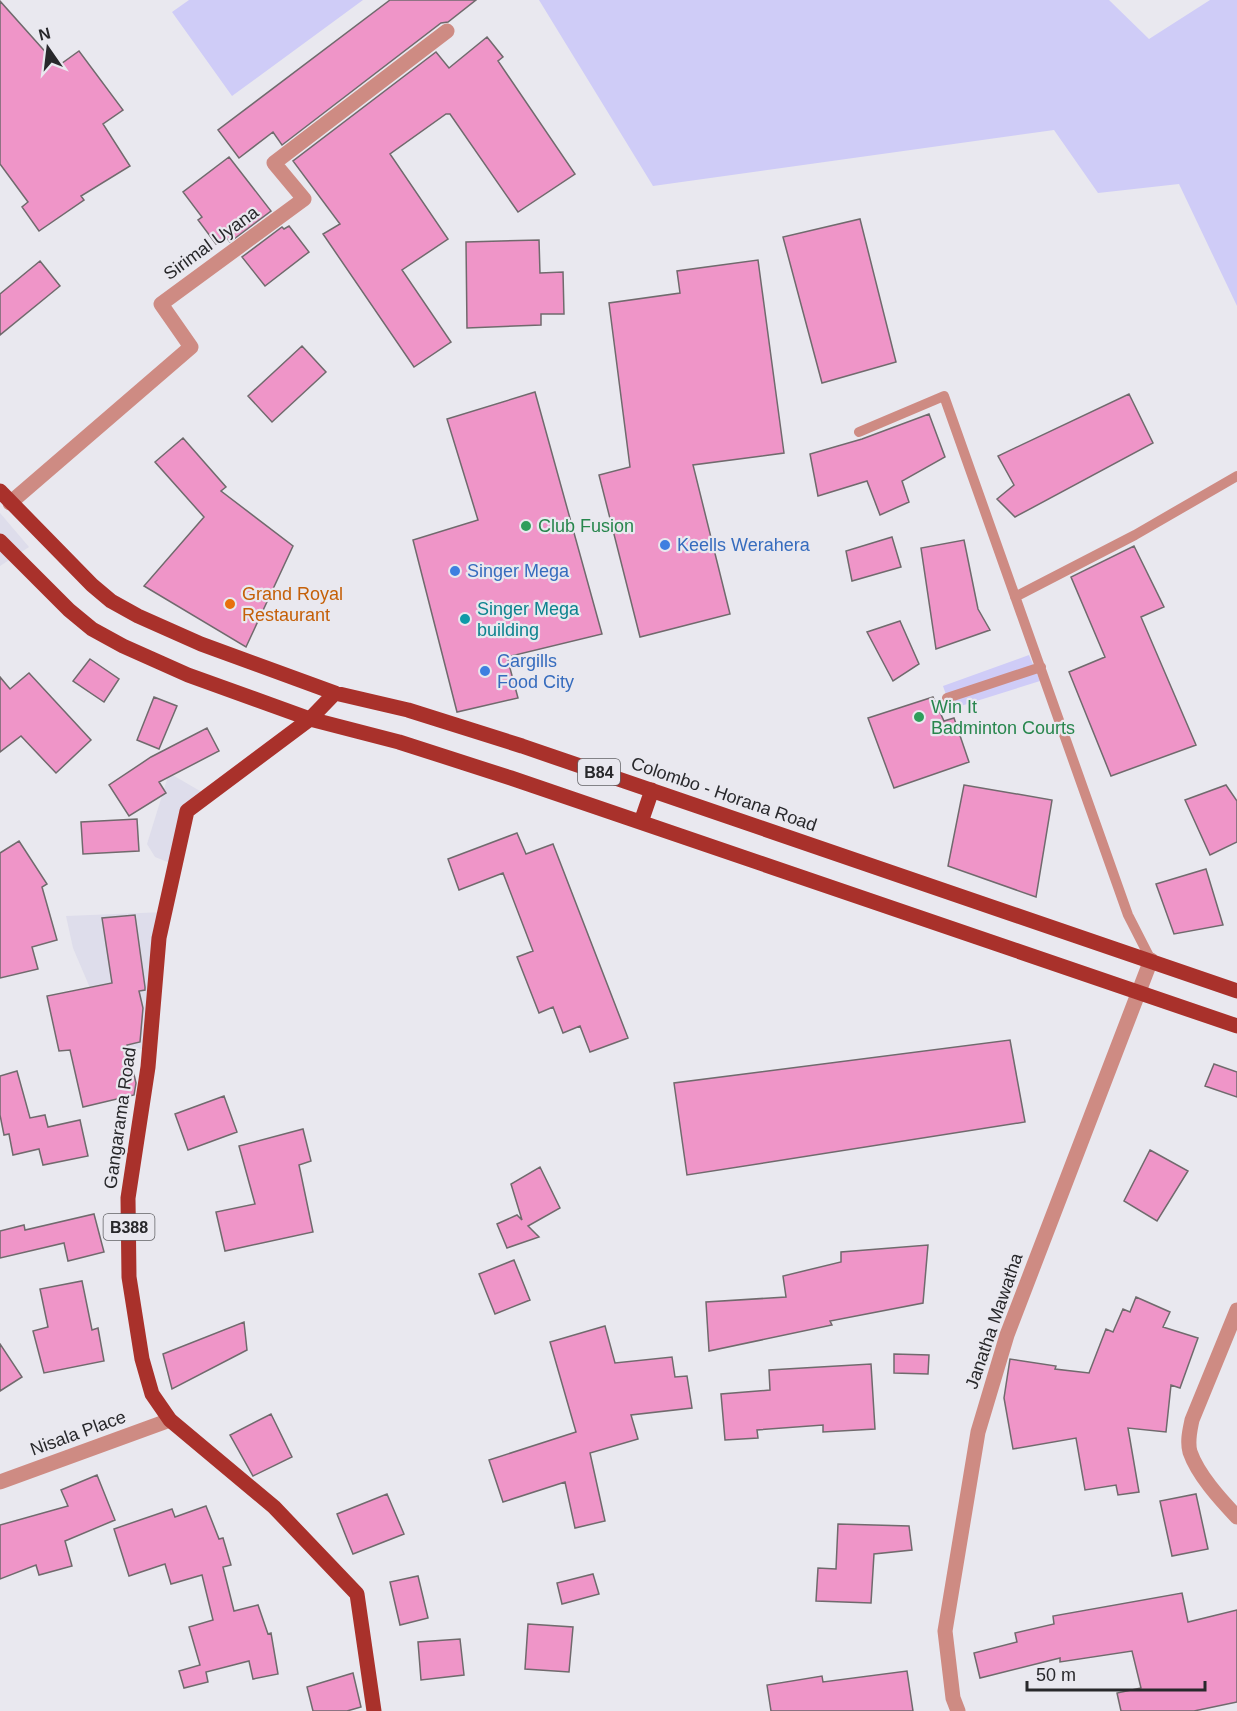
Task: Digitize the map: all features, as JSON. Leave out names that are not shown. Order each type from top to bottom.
[{"type":"main road","name":"Colombo - Horana Road","points":[[0,491],[92,585],[120,606],[201,644],[335,693],[408,710],[652,790],[1237,991]]},
{"type":"main road","name":"B84","points":[[0,541],[69,610],[92,629],[123,646],[188,675],[310,719],[399,742],[641,822],[1237,1026]]},
{"type":"main road","name":"Gangarama Road","points":[[335,693],[310,719],[187,811],[159,938],[148,1067],[128,1198],[129,1277],[142,1359],[152,1394],[170,1420],[274,1507],[357,1594],[374,1711]]},
{"type":"main road","points":[[641,822],[652,790]]},
{"type":"street","name":"Sirimal Uyana","points":[[10,503],[191,346],[161,304],[304,199],[274,163],[447,31]]},
{"type":"street","name":"Janatha Mawatha","points":[[958,1711],[953,1698],[945,1631],[978,1432],[1007,1335],[1141,992],[1151,960]]},
{"type":"street","points":[[1237,1310],[1192,1420],[1189,1439],[1190,1453],[1204,1477],[1237,1517]]},
{"type":"street","name":"Nisala Place","points":[[0,1482],[170,1420]]},
{"type":"lane","points":[[859,432],[944,396],[1128,915],[1151,960]]},
{"type":"lane","points":[[1016,597],[1135,535],[1237,476]]},
{"type":"lane","points":[[947,698],[1041,667]]},
{"type":"shaded area","points":[[189,0],[363,0],[232,96],[172,12]]},
{"type":"shaded area","points":[[539,0],[1109,0],[1149,39],[1210,0],[1237,0],[1237,306],[1179,184],[1098,193],[1054,130],[653,186]]},
{"type":"shaded area","points":[[0,513],[29,547],[0,566]]},
{"type":"shaded area","points":[[1029,655],[1040,681],[951,709],[943,686]]},
{"type":"shaded area","points":[[169,773],[207,795],[187,811],[175,865],[155,857],[147,844]]},
{"type":"shaded area","points":[[165,912],[149,1051],[113,1042],[73,948],[66,916]]},
{"type":"building","points":[[390,0],[476,0],[448,22],[441,23],[282,145],[273,132],[239,158],[218,130]]},
{"type":"building","points":[[0,1],[58,66],[79,51],[123,110],[103,124],[130,166],[81,196],[84,200],[39,231],[22,207],[28,202],[0,164]]},
{"type":"building","points":[[487,37],[503,57],[498,61],[575,174],[518,212],[450,114],[446,114],[390,154],[448,239],[402,270],[451,342],[414,367],[323,234],[340,224],[293,161],[436,52],[449,68]]},
{"type":"building","points":[[229,157],[271,211],[230,242],[226,237],[216,244],[198,220],[202,217],[183,192]]},
{"type":"building","points":[[860,219],[896,362],[822,383],[783,237]]},
{"type":"building","points":[[289,226],[309,252],[265,286],[242,257],[282,227],[284,229]]},
{"type":"building","points":[[539,240],[540,273],[563,272],[564,314],[541,314],[541,325],[467,328],[466,242]]},
{"type":"building","points":[[758,260],[784,453],[693,465],[730,614],[640,637],[599,475],[630,467],[609,303],[680,293],[677,271]]},
{"type":"building","points":[[40,261],[60,286],[0,335],[0,294]]},
{"type":"building","points":[[302,346],[326,372],[272,422],[248,396]]},
{"type":"building","name":"Club Fusion","points":[[535,392],[602,634],[507,657],[518,698],[457,712],[413,540],[478,520],[447,419]]},
{"type":"building","points":[[1129,394],[1153,443],[1015,517],[997,499],[1014,485],[998,456]]},
{"type":"building","points":[[929,414],[945,457],[902,481],[909,502],[880,515],[867,481],[818,496],[810,454],[862,439]]},
{"type":"building","points":[[183,438],[226,487],[221,491],[293,546],[246,647],[144,586],[204,517],[155,462]]},
{"type":"building","points":[[892,537],[901,567],[852,581],[846,551]]},
{"type":"building","points":[[964,540],[978,609],[990,630],[936,649],[921,548]]},
{"type":"building","points":[[1134,546],[1164,607],[1141,617],[1196,745],[1111,776],[1069,672],[1105,657],[1071,577]]},
{"type":"building","points":[[900,621],[919,664],[893,681],[867,632]]},
{"type":"building","points":[[90,659],[119,679],[104,702],[73,681]]},
{"type":"building","points":[[29,673],[91,740],[56,773],[21,736],[0,752],[0,677],[10,689]]},
{"type":"building","points":[[154,697],[177,706],[159,749],[137,740]]},
{"type":"building","points":[[933,697],[944,721],[954,718],[969,762],[894,788],[868,718]]},
{"type":"building","points":[[207,728],[219,751],[159,782],[166,793],[129,816],[109,785],[151,757]]},
{"type":"building","points":[[964,785],[1052,800],[1036,897],[948,866]]},
{"type":"building","points":[[1226,785],[1237,801],[1237,842],[1210,855],[1185,800]]},
{"type":"building","points":[[137,819],[139,851],[83,854],[81,822]]},
{"type":"building","points":[[517,833],[526,854],[553,844],[628,1038],[590,1052],[580,1026],[563,1033],[553,1007],[539,1013],[517,957],[533,951],[503,873],[459,890],[448,859]]},
{"type":"building","points":[[19,841],[47,884],[42,887],[57,940],[32,947],[38,969],[0,978],[0,853]]},
{"type":"building","points":[[1206,869],[1223,925],[1174,934],[1156,884]]},
{"type":"building","points":[[135,915],[145,990],[139,991],[143,1008],[140,1042],[127,1045],[136,1083],[134,1095],[83,1107],[70,1050],[59,1051],[47,996],[112,983],[102,918]]},
{"type":"building","points":[[1010,1040],[1025,1122],[687,1175],[674,1083]]},
{"type":"building","points":[[1214,1064],[1237,1072],[1237,1097],[1205,1086]]},
{"type":"building","points":[[17,1071],[30,1118],[45,1115],[48,1127],[80,1120],[88,1156],[43,1165],[39,1149],[13,1155],[9,1134],[4,1135],[0,1115],[0,1076]]},
{"type":"building","points":[[224,1096],[237,1132],[188,1150],[175,1114]]},
{"type":"building","points":[[303,1129],[311,1161],[299,1165],[313,1232],[225,1251],[216,1212],[255,1204],[239,1146]]},
{"type":"building","points":[[1150,1150],[1188,1171],[1157,1221],[1124,1201]]},
{"type":"building","points":[[540,1167],[560,1208],[528,1226],[539,1237],[507,1248],[497,1224],[517,1215],[522,1220],[511,1184]]},
{"type":"building","points":[[94,1214],[104,1252],[68,1261],[64,1243],[0,1258],[0,1231],[24,1225],[25,1230]]},
{"type":"building","points":[[928,1245],[923,1303],[830,1321],[832,1325],[709,1351],[706,1302],[786,1297],[783,1276],[841,1262],[841,1252]]},
{"type":"building","points":[[514,1260],[530,1300],[495,1314],[479,1274]]},
{"type":"building","points":[[82,1281],[92,1330],[98,1328],[104,1361],[44,1373],[33,1331],[48,1327],[40,1289]]},
{"type":"building","points":[[1136,1297],[1170,1312],[1163,1327],[1198,1338],[1180,1388],[1171,1385],[1166,1432],[1128,1428],[1139,1492],[1118,1495],[1116,1485],[1085,1490],[1076,1438],[1013,1449],[1004,1398],[1010,1359],[1056,1366],[1055,1369],[1089,1373],[1106,1329],[1113,1332],[1123,1309],[1130,1312]]},
{"type":"building","points":[[244,1322],[247,1350],[172,1389],[163,1354]]},
{"type":"building","points":[[605,1326],[615,1363],[672,1357],[675,1377],[687,1376],[692,1408],[631,1415],[638,1439],[590,1453],[605,1521],[575,1528],[565,1482],[503,1502],[489,1460],[576,1432],[550,1342]]},
{"type":"building","points":[[0,1344],[22,1377],[0,1391]]},
{"type":"building","points":[[894,1354],[929,1355],[928,1374],[894,1373]]},
{"type":"building","points":[[871,1364],[875,1429],[823,1432],[823,1425],[757,1430],[758,1438],[725,1440],[721,1394],[770,1390],[769,1370]]},
{"type":"building","points":[[271,1414],[292,1457],[253,1476],[230,1435]]},
{"type":"building","points":[[97,1475],[115,1520],[65,1541],[72,1566],[39,1575],[36,1565],[0,1579],[0,1525],[68,1506],[61,1490]]},
{"type":"building","points":[[387,1494],[404,1534],[353,1554],[337,1514]]},
{"type":"building","points":[[1196,1494],[1208,1549],[1172,1556],[1160,1501]]},
{"type":"building","points":[[206,1506],[219,1539],[223,1538],[231,1565],[223,1567],[234,1611],[258,1605],[268,1634],[271,1633],[278,1674],[253,1679],[249,1661],[206,1672],[208,1682],[184,1688],[179,1671],[200,1665],[189,1627],[213,1620],[202,1575],[171,1584],[165,1564],[129,1576],[114,1529],[172,1509],[175,1517]]},
{"type":"building","points":[[838,1524],[909,1526],[912,1550],[874,1554],[871,1603],[816,1601],[818,1568],[836,1569]]},
{"type":"building","points":[[593,1574],[599,1594],[562,1604],[557,1583]]},
{"type":"building","points":[[418,1576],[428,1618],[400,1625],[390,1582]]},
{"type":"building","points":[[1182,1593],[1188,1622],[1237,1610],[1237,1702],[1194,1711],[1121,1711],[1117,1693],[1141,1688],[1132,1651],[1060,1662],[1060,1658],[980,1678],[974,1653],[1017,1642],[1015,1633],[1054,1624],[1053,1616]]},
{"type":"building","points":[[528,1624],[573,1627],[569,1672],[525,1669]]},
{"type":"building","points":[[460,1639],[464,1675],[421,1680],[418,1642]]},
{"type":"building","points":[[907,1671],[913,1711],[771,1711],[767,1685],[822,1676],[823,1682]]},
{"type":"building","points":[[353,1673],[361,1707],[347,1711],[313,1711],[307,1687]]},
{"type":"place","name":"Club Fusion","points":[[526,526]]},
{"type":"place","name":"Keells Werahera","points":[[665,545]]},
{"type":"place","name":"Singer Mega","points":[[455,571]]},
{"type":"place","name":"Grand Royal Restaurant","points":[[230,604]]},
{"type":"place","name":"Singer Mega building","points":[[465,619]]},
{"type":"place","name":"Cargills Food City","points":[[485,671]]},
{"type":"place","name":"Win It Badminton Courts","points":[[919,717]]}]
